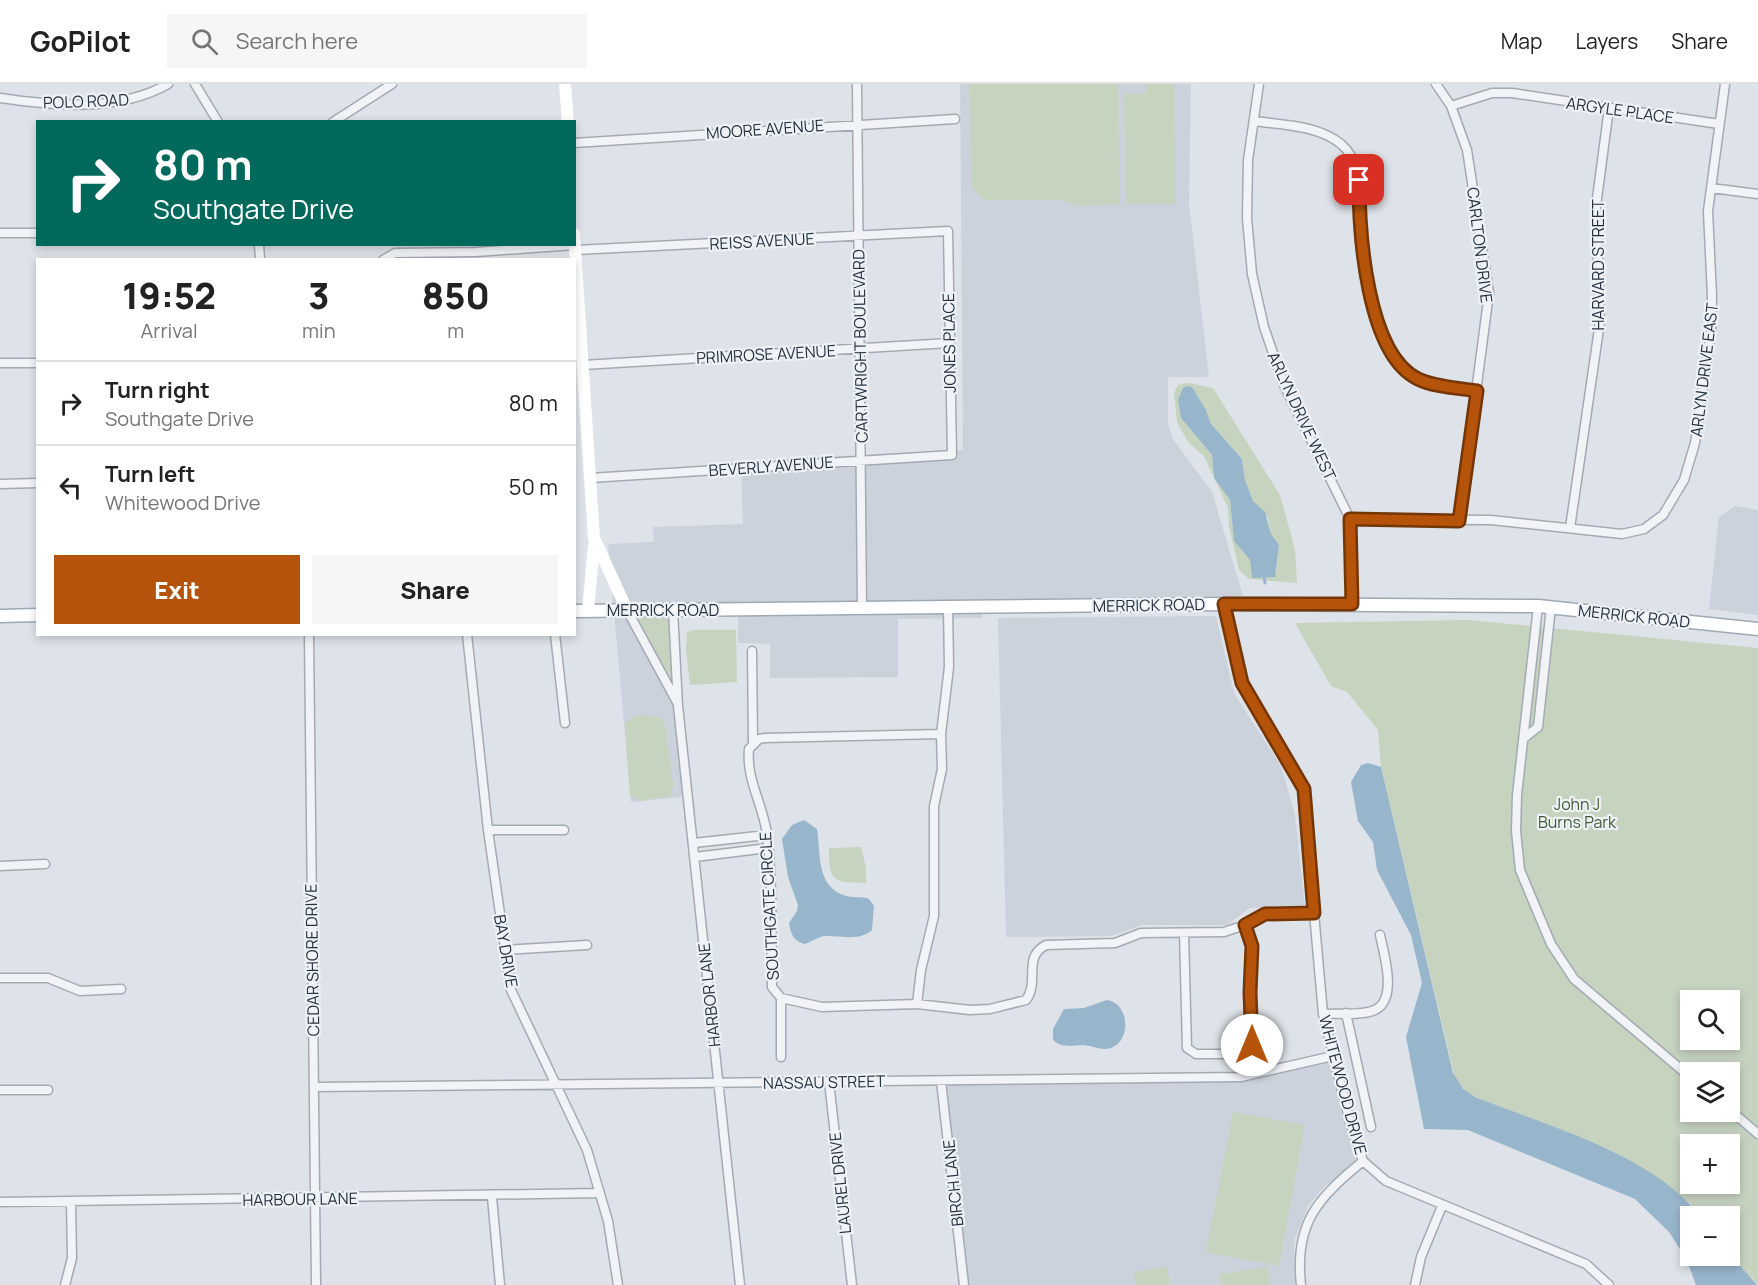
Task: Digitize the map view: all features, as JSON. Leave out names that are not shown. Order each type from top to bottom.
[{"type":"main road","points":[[566,84],[568,120]]},
{"type":"main road","points":[[576,265],[581,373],[594,538],[588,611]]},
{"type":"main road","points":[[594,538],[627,610]]},
{"type":"main road","name":"MERRICK ROAD","points":[[576,611],[1224,604],[1545,606],[1758,629]]},
{"type":"main road","points":[[0,616],[36,615]]},
{"type":"street","name":"POLO ROAD","points":[[0,98],[33,102],[123,102],[148,96],[168,84]]},
{"type":"street","points":[[195,84],[217,120]]},
{"type":"street","points":[[336,120],[392,84]]},
{"type":"street","name":"CARTWRIGHT BOULEVARD","points":[[857,84],[862,609]]},
{"type":"street","name":"ARLYN DRIVE WEST","points":[[1259,84],[1248,159],[1247,218],[1252,274],[1264,327],[1284,386],[1350,519],[1352,604]]},
{"type":"street","name":"CARLTON DRIVE","points":[[1436,84],[1451,106],[1467,150],[1489,293],[1459,521]]},
{"type":"street","name":"ARLYN DRIVE EAST","points":[[1350,519],[1491,520],[1622,534],[1644,529],[1663,515],[1684,480],[1695,442],[1711,332],[1712,296],[1708,219],[1725,84]]},
{"type":"street","name":"ARGYLE PLACE","points":[[1451,106],[1492,93],[1512,93],[1719,124]]},
{"type":"street","name":"HARVARD STREET","points":[[1570,528],[1600,322],[1596,206],[1609,108]]},
{"type":"street","name":"MOORE AVENUE","points":[[576,143],[857,123],[955,119]]},
{"type":"street","points":[[1254,121],[1316,130],[1343,146],[1357,170],[1364,266],[1374,307],[1393,355],[1401,368],[1419,380],[1477,391]]},
{"type":"street","points":[[1711,188],[1758,194]]},
{"type":"street","name":"REISS AVENUE","points":[[576,243],[859,236],[948,231]]},
{"type":"street","name":"JONES PLACE","points":[[948,231],[952,455]]},
{"type":"street","points":[[0,233],[36,233]]},
{"type":"street","name":"REISS AVENUE","points":[[386,258],[395,252],[476,252],[542,246]]},
{"type":"street","name":"PRIMROSE AVENUE","points":[[581,373],[861,348],[949,343]]},
{"type":"street","points":[[0,363],[36,363]]},
{"type":"street","name":"BEVERLY AVENUE","points":[[590,477],[952,455]]},
{"type":"street","points":[[0,484],[36,483]]},
{"type":"street","name":"WHITEWOOD DRIVE","points":[[1224,604],[1242,683],[1304,789],[1323,1014],[1363,1161],[1386,1181],[1586,1264],[1609,1285]]},
{"type":"street","points":[[1545,606],[1524,738],[1516,831],[1520,870],[1536,914],[1551,944],[1574,979],[1680,1069]]},
{"type":"street","points":[[1524,738],[1538,727],[1545,606]]},
{"type":"street","points":[[917,1004],[921,970],[934,916],[934,806],[942,769],[941,734],[949,667],[948,607]]},
{"type":"street","name":"HARBOR LANE","points":[[627,610],[678,706]]},
{"type":"street","name":"HARBOR LANE","points":[[674,610],[678,706],[740,1285]]},
{"type":"street","name":"CEDAR SHORE DRIVE","points":[[309,636],[316,1285]]},
{"type":"street","name":"BAY DRIVE","points":[[466,636],[488,830],[512,990],[554,1084],[587,1150],[608,1221],[618,1285]]},
{"type":"street","points":[[555,636],[565,723]]},
{"type":"street","name":"SOUTHGATE CIRCLE","points":[[752,651],[753,743],[749,749],[749,774],[764,814],[767,835],[772,987],[781,998],[781,1057]]},
{"type":"street","points":[[753,743],[765,738],[941,734]]},
{"type":"street","points":[[488,830],[564,830]]},
{"type":"street","points":[[694,843],[767,835]]},
{"type":"street","points":[[695,857],[768,848]]},
{"type":"street","points":[[0,866],[45,864]]},
{"type":"street","name":"SOUTHGATE CIRCLE","points":[[781,998],[842,1008],[917,1004],[970,1010],[1020,1003],[1026,1000],[1032,990],[1035,954],[1046,945],[1105,944],[1141,933],[1224,932],[1245,925],[1265,914],[1314,913]]},
{"type":"street","points":[[1185,933],[1187,1048],[1196,1054],[1241,1054],[1252,1045],[1253,1040],[1250,992],[1252,946],[1245,925]]},
{"type":"street","points":[[1323,1014],[1376,1010],[1386,994],[1389,976],[1380,935]]},
{"type":"street","points":[[505,950],[587,945]]},
{"type":"street","points":[[0,978],[48,978],[80,991],[121,989]]},
{"type":"street","points":[[1346,1013],[1371,1127]]},
{"type":"street","name":"NASSAU STREET","points":[[314,1087],[1241,1077],[1333,1056]]},
{"type":"street","name":"BIRCH LANE","points":[[941,1081],[964,1285]]},
{"type":"street","name":"LAUREL DRIVE","points":[[829,1082],[852,1285]]},
{"type":"street","points":[[0,1090],[48,1090]]},
{"type":"street","points":[[1740,1119],[1758,1134]]},
{"type":"street","points":[[1300,1285],[1299,1254],[1306,1224],[1318,1202],[1363,1161]]},
{"type":"street","name":"HARBOUR LANE","points":[[0,1202],[492,1197],[600,1193]]},
{"type":"street","points":[[492,1197],[500,1285]]},
{"type":"street","points":[[65,1285],[72,1258],[71,1201]]},
{"type":"street","points":[[1415,1285],[1421,1257],[1442,1206]]},
{"type":"shaded area","points":[[960,84],[1191,84],[1189,203],[1209,377],[1168,377],[1168,424],[1173,439],[1212,492],[1243,596],[985,600],[982,618],[898,619],[898,677],[770,678],[770,644],[738,643],[738,611],[675,611],[690,796],[631,802],[608,544],[654,542],[653,527],[743,524],[741,461],[963,450]]},
{"type":"shaded area","points":[[1735,506],[1758,510],[1758,615],[1709,609],[1719,517]]},
{"type":"shaded area","points":[[1216,616],[1234,693],[1281,766],[1295,815],[1305,906],[1250,908],[1227,925],[1142,925],[1111,936],[1006,937],[998,618]]},
{"type":"shaded area","points":[[1329,1061],[1356,1162],[1324,1187],[1308,1206],[1294,1241],[1295,1285],[966,1285],[943,1082],[1247,1081]]},
{"type":"green space","points":[[969,84],[1118,84],[1120,204],[1077,206],[1062,200],[985,200],[972,188]]},
{"type":"green space","points":[[1146,84],[1174,84],[1176,204],[1126,204],[1124,94],[1146,93]]},
{"type":"green space","points":[[1188,383],[1213,388],[1280,495],[1295,549],[1297,583],[1249,579],[1239,570],[1229,526],[1228,508],[1214,479],[1230,500],[1234,541],[1250,560],[1252,578],[1276,573],[1279,545],[1271,534],[1268,518],[1253,501],[1245,480],[1242,459],[1211,424],[1206,410],[1192,387],[1181,418],[1212,455],[1214,478],[1204,456],[1188,442],[1177,422],[1174,393],[1178,385]]},
{"type":"green space","points":[[628,611],[672,611],[677,702]]},
{"type":"green space","name":"John J Burns Park","points":[[1468,620],[1758,648],[1758,1285],[1750,1276],[1747,1277],[1739,1266],[1740,1206],[1692,1206],[1466,1092],[1455,1078],[1381,767],[1378,730],[1347,692],[1331,686],[1295,623]]},
{"type":"green space","points":[[736,630],[737,682],[690,685],[686,650],[687,632]]},
{"type":"green space","points":[[642,715],[658,717],[665,724],[673,784],[671,796],[640,801],[630,795],[625,723],[629,719]]},
{"type":"green space","points":[[861,847],[866,868],[866,883],[846,882],[835,878],[830,868],[829,848]]},
{"type":"green space","points":[[1233,1112],[1305,1125],[1279,1266],[1206,1252]]},
{"type":"green space","points":[[1167,1267],[1170,1285],[1136,1285],[1134,1272]]},
{"type":"green space","points":[[1268,1267],[1270,1285],[1221,1285],[1220,1274]]},
{"type":"water","points":[[1192,387],[1206,410],[1211,424],[1242,459],[1245,480],[1253,501],[1265,512],[1271,534],[1279,545],[1275,577],[1252,578],[1250,560],[1234,541],[1230,500],[1214,478],[1212,455],[1181,418],[1178,400],[1183,388]]},
{"type":"water","points":[[1368,763],[1381,767],[1453,1073],[1463,1089],[1475,1097],[1597,1144],[1655,1175],[1680,1194],[1691,1206],[1680,1206],[1680,1249],[1669,1232],[1635,1199],[1468,1130],[1424,1129],[1406,1037],[1422,983],[1411,935],[1377,870],[1373,842],[1358,821],[1351,782],[1361,765]]},
{"type":"water","points":[[804,820],[817,829],[821,867],[829,885],[846,896],[869,899],[874,906],[872,930],[867,934],[855,937],[824,936],[805,944],[793,936],[789,923],[798,905],[788,877],[782,839],[792,825]]},
{"type":"water","points":[[1107,1000],[1119,1007],[1125,1021],[1123,1036],[1113,1047],[1106,1049],[1084,1045],[1064,1046],[1053,1040],[1053,1029],[1064,1009],[1084,1008]]},
{"type":"water","points":[[1740,1265],[1757,1285],[1696,1285],[1689,1266]]},
{"type":"waterway","points":[[1264,576],[1265,583]]},
{"type":"route","points":[[1252,1045],[1250,1002],[1252,946],[1245,925],[1265,914],[1314,913],[1304,789],[1242,683],[1224,604],[1352,604],[1350,519],[1459,521],[1477,391],[1419,380],[1401,368],[1393,355],[1374,307],[1364,266],[1359,228],[1359,180]]}]
